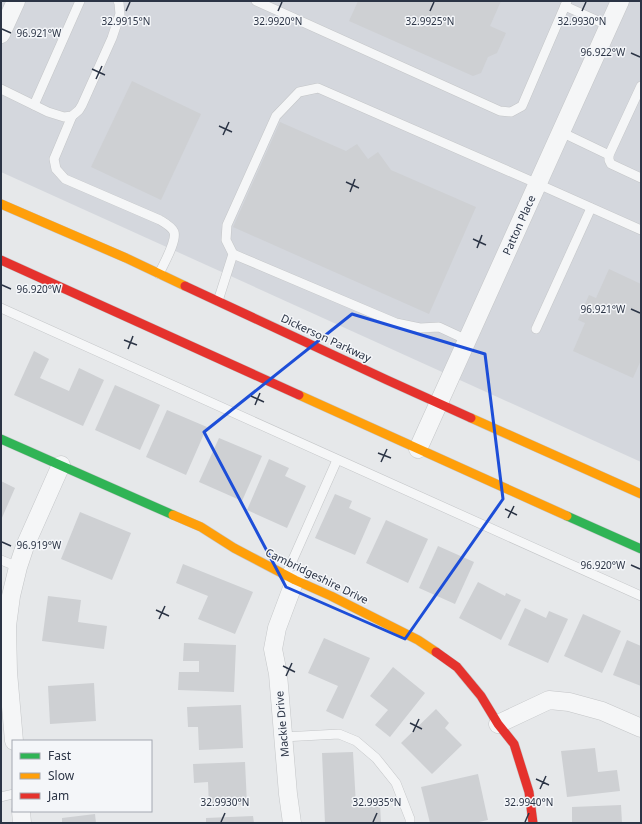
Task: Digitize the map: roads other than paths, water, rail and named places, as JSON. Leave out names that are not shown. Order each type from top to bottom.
[{"type":"main road","name":"Dickerson Parkway","points":[[1,204],[118,255],[387,380],[641,494]]},
{"type":"main road","points":[[1,260],[641,549]]},
{"type":"main road","name":"Cambridgeshire Drive","points":[[1,439],[201,527],[234,548],[418,640],[452,663],[481,696],[498,724],[514,744],[529,792],[533,823]]},
{"type":"street","points":[[3,23],[16,1]]},
{"type":"street","name":"Patton Place","points":[[418,449],[620,1]]},
{"type":"street","points":[[14,740],[4,673],[7,626],[11,596],[25,546],[61,465]]},
{"type":"street","name":"Mackie Drive","points":[[291,577],[277,628],[273,650],[278,674],[288,794],[292,823]]},
{"type":"street","points":[[498,724],[548,700],[569,702],[602,711],[641,728]]},
{"type":"street","points":[[21,812],[22,823]]},
{"type":"lane","points":[[34,105],[80,1]]},
{"type":"lane","points":[[118,1],[120,14],[112,38],[82,105],[72,116],[54,159],[56,169],[65,179],[160,220],[172,229],[174,233],[173,242],[159,274]]},
{"type":"lane","points":[[256,1],[500,111],[511,112],[522,106],[566,3],[609,26]]},
{"type":"lane","points":[[641,86],[608,160],[611,164],[641,178]]},
{"type":"lane","points":[[467,340],[439,327],[420,328],[396,323],[233,254],[226,240],[227,226],[276,116],[298,92],[318,88],[641,230]]},
{"type":"lane","points":[[1,89],[48,112],[64,117],[72,116]]},
{"type":"lane","points":[[561,132],[609,155]]},
{"type":"lane","points":[[536,329],[591,208]]},
{"type":"lane","points":[[218,301],[233,254]]},
{"type":"lane","points":[[1,308],[641,596]]},
{"type":"lane","points":[[291,577],[337,460]]},
{"type":"lane","points":[[1,560],[18,567]]},
{"type":"lane","points":[[283,737],[339,734],[356,741],[376,758],[396,783],[410,819],[410,823]]},
{"type":"lane","points":[[1,797],[12,794]]}]
